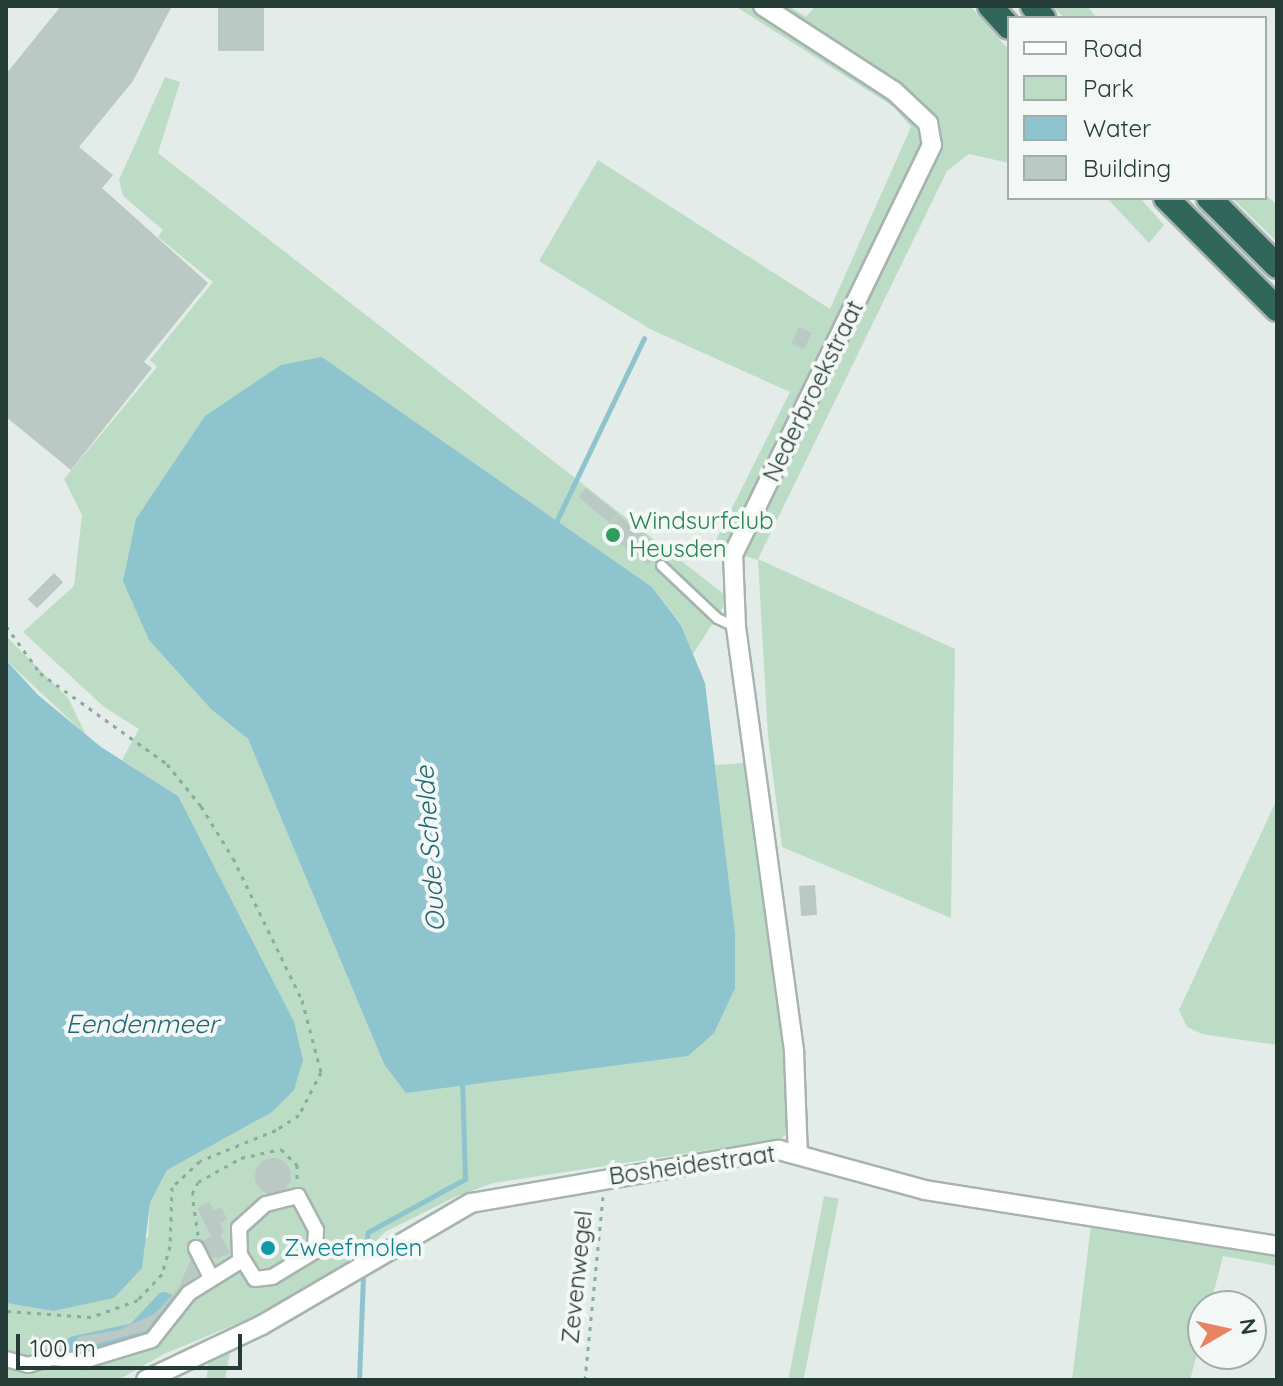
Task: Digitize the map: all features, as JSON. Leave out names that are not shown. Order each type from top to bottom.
[{"type":"highway","points":[[990,6],[1007,25]]},
{"type":"highway","points":[[1168,200],[1277,309]]},
{"type":"highway","points":[[1211,200],[1277,266]]},
{"type":"street","name":"Nederbroekstraat","points":[[763,6],[894,91],[928,123],[932,145],[733,554],[736,627],[794,1053],[798,1155]]},
{"type":"street","name":"Bosheidestraat","points":[[146,1380],[262,1325],[471,1203],[605,1177],[779,1150],[925,1190],[1277,1246]]},
{"type":"street","points":[[298,1196],[316,1230],[315,1251],[262,1280],[255,1279],[242,1260],[236,1239],[249,1214],[298,1196]]},
{"type":"street","points":[[198,1244],[211,1278]]},
{"type":"street","points":[[6,1359],[28,1365],[53,1358],[83,1361],[152,1340],[189,1293],[242,1260]]},
{"type":"lane","points":[[661,565],[717,618],[736,627]]},
{"type":"path","points":[[6,626],[40,673],[167,764],[201,806],[233,858],[302,1000],[321,1072],[299,1115],[276,1130],[200,1161],[172,1187],[170,1246],[162,1274],[138,1300],[91,1317],[6,1311]]},
{"type":"path","points":[[198,1244],[192,1194],[198,1182],[241,1158],[281,1149],[297,1165],[298,1196]]},
{"type":"path","name":"Zevenwegel","points":[[585,1380],[605,1177]]},
{"type":"green space","points":[[735,6],[789,6],[806,17],[815,6],[970,6],[1007,48],[1007,163],[969,154],[947,171],[758,559],[955,649],[951,918],[782,847],[768,736],[758,560],[713,546],[790,392],[650,329],[539,261],[598,160],[830,309],[911,127],[894,107]]},
{"type":"green space","points":[[1053,6],[1087,6],[1095,16],[1062,16]]},
{"type":"green space","points":[[165,77],[180,82],[158,153],[729,598],[693,654],[681,624],[652,587],[322,357],[212,710],[248,739],[384,1064],[735,988],[735,932],[715,765],[745,763],[791,1113],[788,1132],[781,1139],[493,1183],[455,1197],[385,1232],[363,1254],[265,1312],[164,1354],[118,1380],[6,1380],[6,1303],[53,1311],[148,1237],[150,1203],[167,1170],[196,1151],[178,796],[122,760],[139,729],[104,707],[23,632],[74,586],[82,515],[64,479],[157,367],[150,360],[213,282],[158,237],[163,230],[123,196],[119,180]]},
{"type":"green space","points":[[1267,196],[1277,205],[1277,242],[1234,200],[1267,200]]},
{"type":"green space","points":[[1109,200],[1142,200],[1164,225],[1149,243]]},
{"type":"green space","points":[[6,636],[68,698],[86,735],[6,660]]},
{"type":"green space","points":[[1277,799],[1277,1045],[1202,1034],[1187,1027],[1179,1010]]},
{"type":"green space","points":[[824,1196],[839,1199],[804,1380],[789,1378]]},
{"type":"green space","points":[[1091,1225],[1277,1252],[1277,1266],[1223,1256],[1214,1290],[1187,1290],[1187,1370],[1193,1370],[1190,1380],[1072,1380]]},
{"type":"green space","points":[[230,1352],[225,1380],[206,1380],[209,1360]]},
{"type":"water","points":[[322,357],[652,587],[681,625],[705,683],[735,932],[735,988],[714,1033],[688,1056],[406,1093],[384,1064],[248,739],[212,710],[149,640],[123,581],[136,519],[205,416],[281,365]]},
{"type":"water","name":"Eendenmeer","points":[[6,660],[38,695],[101,747],[178,796],[294,1022],[303,1060],[294,1090],[272,1112],[167,1170],[150,1203],[142,1268],[114,1298],[53,1311],[6,1303]]},
{"type":"building","points":[[61,6],[172,6],[133,81],[79,147],[113,175],[102,188],[208,283],[144,362],[152,368],[71,470],[6,417],[6,74]]},
{"type":"building","points":[[218,6],[264,6],[264,51],[218,51]]},
{"type":"building","points":[[799,327],[812,333],[804,349],[791,343]]},
{"type":"building","points":[[586,488],[618,514],[610,523],[578,497]]},
{"type":"building","points":[[618,515],[661,548],[648,565],[605,532]]},
{"type":"building","points":[[54,573],[63,582],[37,608],[28,599]]},
{"type":"building","points":[[815,885],[817,915],[801,916],[799,886]]},
{"type":"building","points":[[273,1158],[286,1163],[291,1176],[286,1189],[273,1194],[260,1189],[255,1176],[260,1163]]},
{"type":"building","points":[[209,1202],[214,1211],[221,1207],[227,1219],[220,1223],[224,1232],[220,1234],[230,1253],[219,1258],[212,1257],[203,1241],[211,1236],[197,1208]]},
{"type":"building","points":[[191,1259],[198,1275],[181,1287],[146,1331],[73,1350],[78,1337],[119,1330],[154,1314],[178,1289]]},
{"type":"waterway","name":"Oude Schelde","points":[[555,524],[644,338]]},
{"type":"waterway","name":"Oude Schelde","points":[[365,1253],[368,1232],[465,1179],[462,1080]]},
{"type":"waterway","name":"Oude Schelde","points":[[359,1380],[363,1278]]},
{"type":"waterway","points":[[164,1300],[171,1303],[144,1336],[77,1353],[74,1344],[135,1331],[164,1300]]},
{"type":"place","name":"Windsurfclub Heusden","points":[[613,535]]},
{"type":"place","name":"Zweefmolen","points":[[268,1248]]}]
